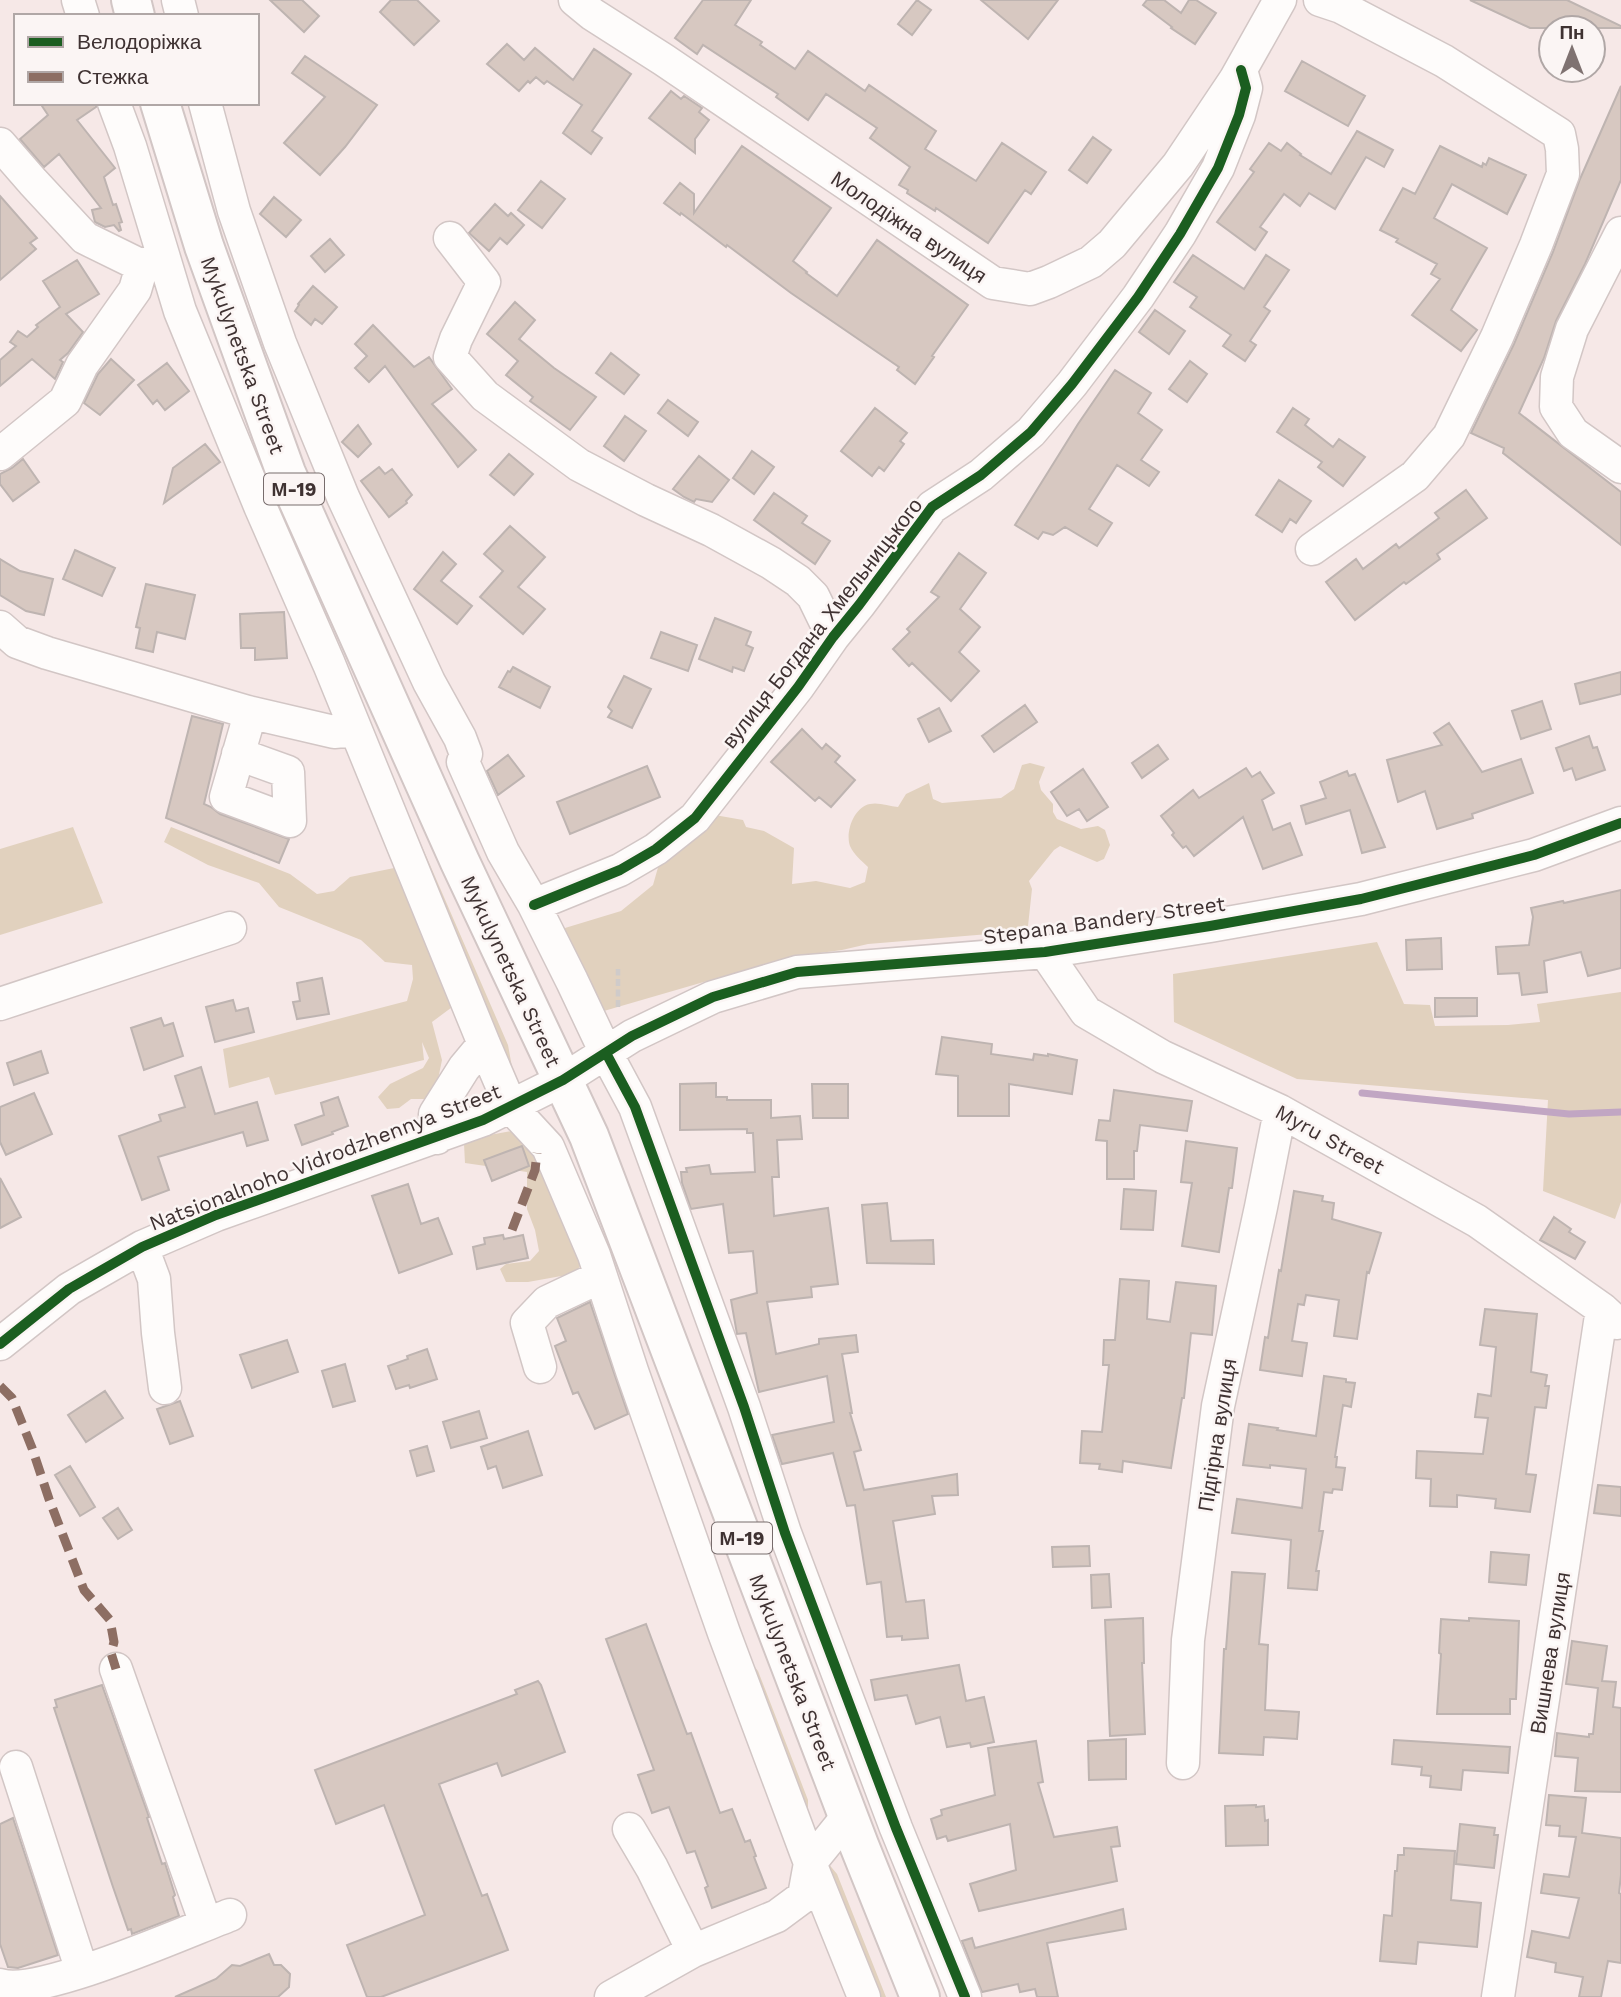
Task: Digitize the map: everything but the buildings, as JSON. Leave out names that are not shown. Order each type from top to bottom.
[{"type":"highway","name":"Mykulynetska Street","points":[[161,105],[204,246],[286,473],[460,862],[589,1136],[848,1816],[920,1997]]},
{"type":"street","name":"Молодіжна вулиця","points":[[575,0],[993,283],[1030,289],[1091,262],[1112,244],[1178,165],[1241,70],[1280,0]]},
{"type":"street","points":[[1312,549],[1415,476],[1449,436],[1497,337],[1563,174],[1559,134],[1444,61],[1335,2]]},
{"type":"street","name":"вулиця Богдана Хмельницького","points":[[534,905],[620,870],[656,849],[695,818],[798,687],[932,507],[981,475],[1031,432],[1072,384],[1138,297],[1180,234],[1218,168],[1239,115],[1246,88],[1241,70]]},
{"type":"street","points":[[115,105],[130,146],[153,262],[180,312],[252,488],[329,664],[484,1044],[512,1107],[548,1147],[594,1255],[724,1633],[863,1997]]},
{"type":"street","points":[[206,105],[234,211],[280,343],[343,497],[429,682],[460,738],[466,754],[463,762],[503,852],[534,905],[635,1107],[744,1406],[785,1533],[896,1828],[965,1997]]},
{"type":"street","points":[[0,144],[85,238],[153,262]]},
{"type":"street","points":[[1621,233],[1572,329],[1557,377],[1556,407],[1573,433],[1621,467]]},
{"type":"street","points":[[450,238],[484,282],[450,357],[485,396],[579,465],[711,530],[799,581],[813,596],[834,637]]},
{"type":"street","points":[[0,454],[65,401],[82,365],[153,262]]},
{"type":"street","points":[[0,627],[17,642],[47,653],[248,712],[334,732],[355,730]]},
{"type":"street","points":[[238,754],[248,712]]},
{"type":"street","name":"Stepana Bandery Street","points":[[563,1080],[632,1036],[713,997],[797,972],[1045,952],[1210,926],[1361,898],[1534,855],[1621,823]]},
{"type":"street","points":[[0,1004],[230,928]]},
{"type":"street","name":"Myru Street","points":[[1045,952],[1078,1001],[1163,1057],[1280,1111],[1477,1221],[1612,1318]]},
{"type":"street","points":[[438,1138],[435,1114],[464,1068],[484,1044]]},
{"type":"street","name":"Natsionalnoho Vidrodzhennya Street","points":[[1,1340],[69,1289],[142,1247],[216,1215],[438,1138],[512,1107],[563,1080]]},
{"type":"street","name":"Підгірна вулиця","points":[[1183,1763],[1188,1640],[1217,1406],[1280,1111]]},
{"type":"street","points":[[142,1247],[154,1279],[165,1388]]},
{"type":"street","points":[[540,1367],[527,1323],[547,1301],[600,1277]]},
{"type":"street","name":"Вишнева вулиця","points":[[1498,1997],[1612,1318]]},
{"type":"street","points":[[0,1985],[8,1988],[42,1983],[82,1971],[218,1920],[116,1669]]},
{"type":"street","points":[[16,1768],[82,1971]]},
{"type":"street","points":[[611,1997],[693,1951],[777,1916],[804,1896],[810,1863],[848,1816]]},
{"type":"street","points":[[629,1829],[652,1868],[693,1951]]},
{"type":"path","points":[[618,969],[618,1007]]},
{"type":"shaded area","points":[[382,754],[508,1045],[512,1067],[507,1074]]},
{"type":"shaded area","points":[[1030,763],[1045,767],[1039,782],[1041,790],[1053,804],[1057,819],[1081,829],[1098,826],[1105,830],[1110,845],[1104,859],[1097,862],[1060,846],[1054,850],[1029,881],[1032,889],[1028,926],[1001,933],[868,944],[790,957],[597,1013],[560,934],[565,928],[621,911],[653,885],[659,864],[709,814],[743,820],[746,827],[764,831],[794,848],[792,884],[816,881],[850,888],[865,882],[868,867],[854,852],[849,840],[852,821],[864,806],[876,803],[898,807],[906,794],[929,783],[933,799],[942,803],[1001,798],[1014,789],[1022,765]]},
{"type":"shaded area","points":[[73,827],[103,903],[0,935],[0,849]]},
{"type":"shaded area","points":[[171,827],[290,874],[317,894],[334,891],[350,877],[399,867],[467,996],[432,1022],[442,1060],[434,1099],[411,1099],[399,1108],[387,1109],[378,1097],[390,1084],[423,1068],[429,1058],[422,1042],[424,1060],[275,1095],[269,1077],[229,1088],[223,1049],[407,1001],[413,979],[412,965],[385,962],[361,940],[279,907],[259,883],[208,865],[164,842]]},
{"type":"shaded area","points":[[1377,942],[1404,1004],[1430,1005],[1435,1026],[1540,1022],[1537,1004],[1621,992],[1621,1202],[1615,1219],[1543,1191],[1548,1100],[1297,1079],[1174,1022],[1173,974]]},
{"type":"shaded area","points":[[517,1130],[536,1138],[585,1245],[578,1273],[528,1282],[506,1282],[500,1269],[506,1264],[530,1261],[539,1251],[527,1209],[527,1172],[465,1163],[464,1144],[484,1136]]},
{"type":"shaded area","points":[[733,1640],[758,1671],[808,1800],[808,1822]]},
{"type":"shaded area","points":[[827,1862],[837,1874],[886,1997],[871,1997]]},
{"type":"waterway","points":[[1362,1093],[1569,1114],[1621,1112]]},
{"type":"marked path","points":[[512,1230],[535,1170],[537,1153]]},
{"type":"marked path","points":[[0,1386],[12,1398],[84,1590],[110,1620],[114,1642],[111,1653],[116,1669]]},
{"type":"cycle path","points":[[534,905],[620,870],[656,849],[695,818],[798,687],[932,507],[981,475],[1031,432],[1072,384],[1138,297],[1180,234],[1218,168],[1239,115],[1246,88],[1241,70]]},
{"type":"cycle path","points":[[0,1344],[69,1289],[142,1247],[216,1215],[483,1120],[563,1080],[632,1036],[713,997],[797,972],[1045,952],[1361,899],[1534,855],[1621,823]]},
{"type":"cycle path","points":[[606,1053],[635,1107],[744,1407],[785,1533],[896,1828],[965,1997]]}]
